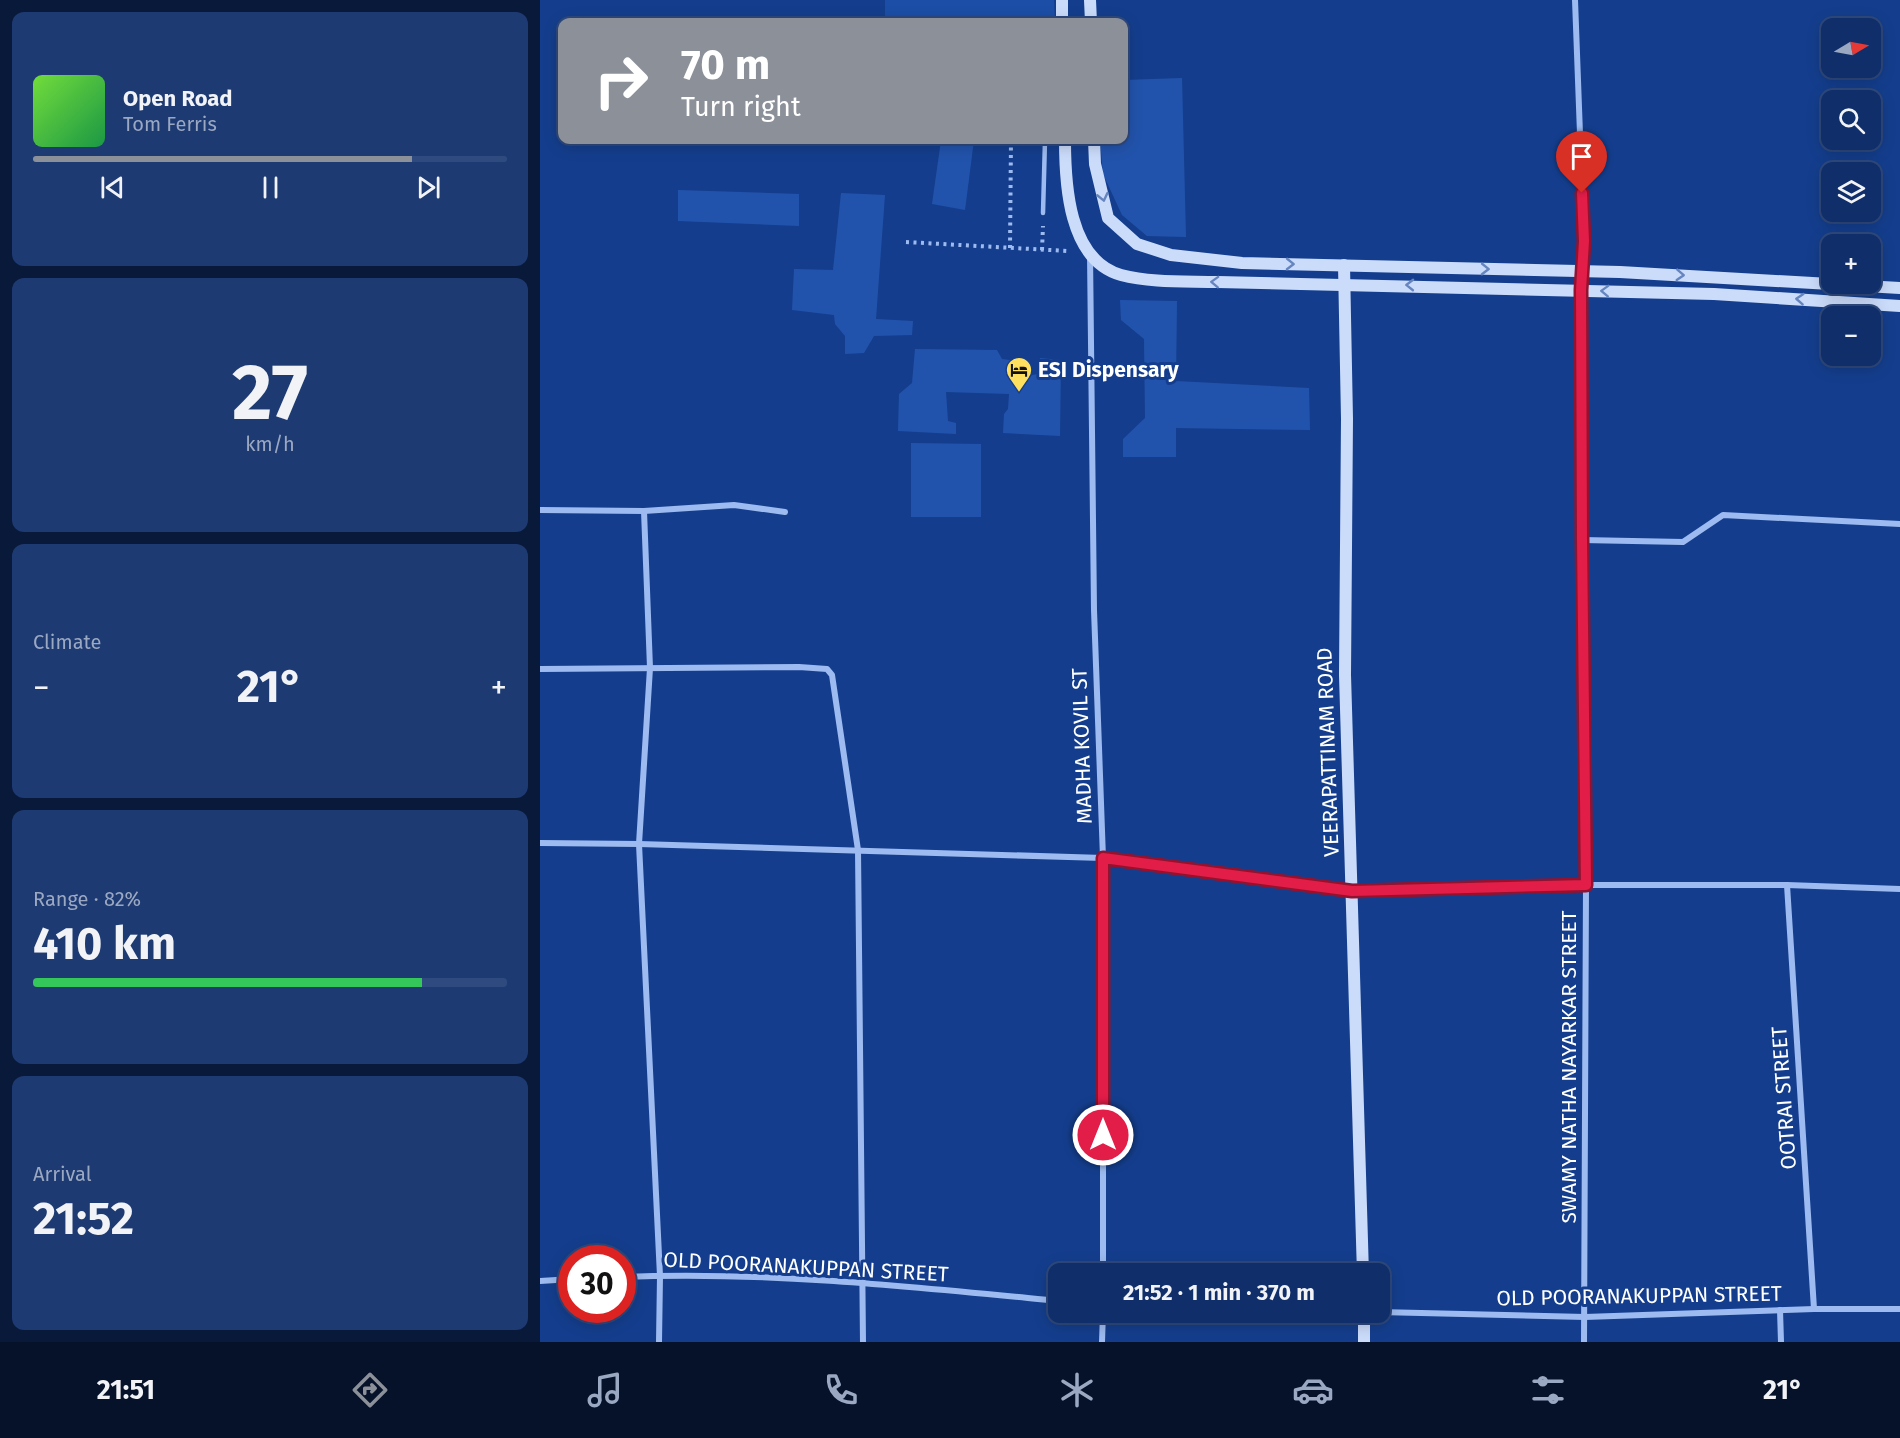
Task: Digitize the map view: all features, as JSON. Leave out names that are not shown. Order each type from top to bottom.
[{"type":"street","points":[[1062,0],[1062,18]]},
{"type":"street","points":[[1090,0],[1091,18]]},
{"type":"street","name":"SWAMY NATHA NAYARKAR STREET","points":[[1575,0],[1584,241],[1581,290],[1586,885],[1584,1342]]},
{"type":"street","points":[[1065,144],[1072,220],[1089,253],[1104,266],[1120,275],[1159,280],[1714,294],[1900,306]]},
{"type":"street","points":[[1094,144],[1095,164],[1108,218],[1137,244],[1171,255],[1242,263],[1582,271],[1900,288]]},
{"type":"street","name":"MADHA KOVIL ST","points":[[1089,253],[1094,610],[1103,858],[1103,1263]]},
{"type":"street","name":"VEERAPATTINAM ROAD","points":[[1344,265],[1347,419],[1345,664],[1363,1263]]},
{"type":"street","points":[[540,510],[644,511],[734,505],[785,512]]},
{"type":"street","points":[[644,511],[650,668],[639,844],[660,1276],[659,1342]]},
{"type":"street","points":[[1582,540],[1683,542],[1723,515],[1900,524]]},
{"type":"street","points":[[540,669],[799,667],[822,668],[830,671],[834,682],[858,850],[863,1342]]},
{"type":"street","points":[[540,843],[1103,858],[1352,891],[1586,885],[1787,885],[1900,889]]},
{"type":"street","name":"OOTRAI STREET","points":[[1787,885],[1814,1309]]},
{"type":"street","name":"OLD POORANAKUPPAN STREET","points":[[636,1277],[862,1282],[1048,1300]]},
{"type":"street","points":[[540,1281],[558,1280]]},
{"type":"street","name":"OLD POORANAKUPPAN STREET","points":[[1390,1312],[1585,1317],[1814,1309],[1900,1309]]},
{"type":"street","points":[[1780,1310],[1781,1342]]},
{"type":"street","points":[[1102,1342],[1103,1323]]},
{"type":"street","points":[[1364,1323],[1365,1342]]},
{"type":"lane","points":[[1043,213],[1045,144]]},
{"type":"path","points":[[1010,248],[1011,144]]},
{"type":"path","points":[[1042,250],[1043,213]]},
{"type":"path","points":[[906,242],[1089,253]]},
{"type":"shaded area","points":[[885,0],[1054,0],[1055,18],[885,18]]},
{"type":"building","points":[[1182,78],[1186,237],[1147,236],[1122,215],[1103,174],[1100,144],[1128,144],[1128,80]]},
{"type":"building","points":[[940,144],[973,144],[965,210],[932,204]]},
{"type":"building","points":[[678,190],[799,194],[799,226],[678,221]]},
{"type":"building","points":[[841,193],[885,195],[876,319],[913,321],[912,335],[874,336],[864,353],[845,354],[845,336],[835,324],[834,315],[792,310],[794,269],[833,270]]},
{"type":"building","points":[[1120,300],[1177,301],[1176,381],[1309,388],[1310,430],[1176,428],[1176,457],[1123,457],[1123,439],[1145,418],[1144,339],[1121,320]]},
{"type":"building","name":"ESI Dispensary","points":[[915,349],[997,350],[1002,359],[1018,361],[1019,378],[1037,374],[1040,358],[1061,360],[1060,436],[1003,433],[1004,414],[1008,409],[1009,394],[946,392],[948,421],[956,423],[956,434],[898,431],[899,394],[912,383]]},
{"type":"building","points":[[911,443],[981,444],[981,517],[911,517]]},
{"type":"place","name":"ESI Dispensary","points":[[1019,393]]},
{"type":"route","points":[[1103,1135],[1103,858],[1352,891],[1586,885],[1582,540],[1581,290],[1584,241],[1582,193]]}]
